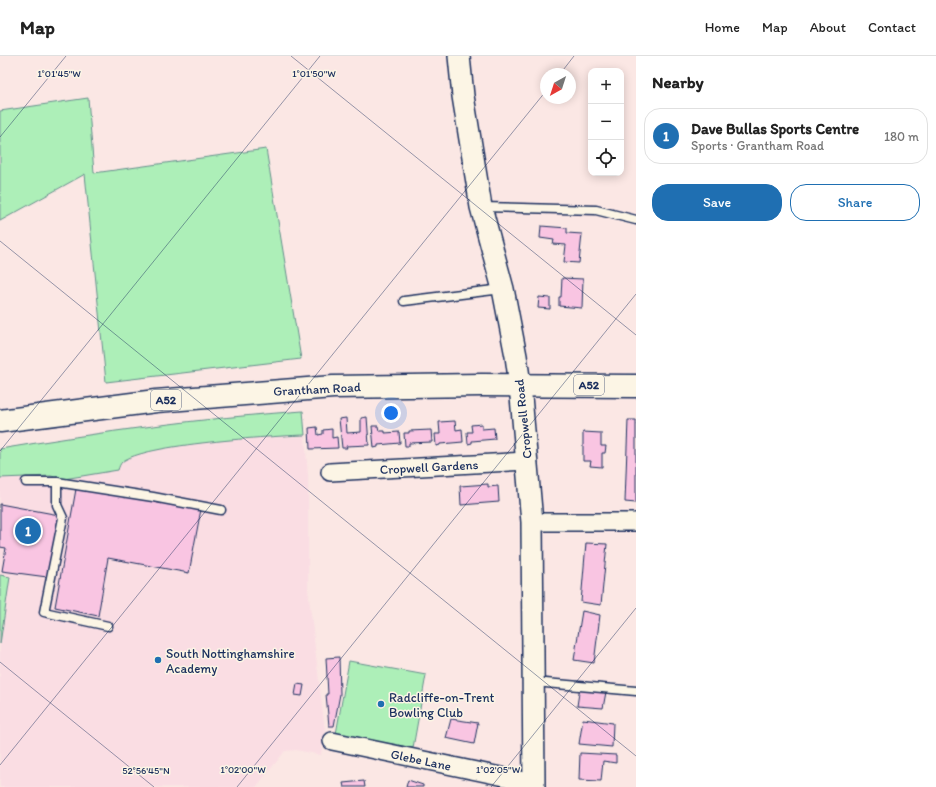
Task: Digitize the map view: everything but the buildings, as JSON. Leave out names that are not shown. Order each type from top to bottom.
[{"type":"highway","name":"Grantham Road","points":[[0,421],[156,401],[333,387],[520,384],[636,386]]},
{"type":"street","name":"Cropwell Road","points":[[459,56],[462,96],[481,207],[503,289],[520,384],[532,522],[534,785]]},
{"type":"street","name":"Cropwell Gardens","points":[[330,472],[527,461]]},
{"type":"street","points":[[532,522],[636,522]]},
{"type":"street","name":"Glebe Lane","points":[[332,741],[534,785]]},
{"type":"lane","points":[[481,207],[596,210],[636,220]]},
{"type":"lane","points":[[404,301],[503,289]]},
{"type":"lane","points":[[26,482],[57,482],[152,497],[221,510]]},
{"type":"lane","points":[[57,482],[57,505],[63,518],[44,612],[108,626]]},
{"type":"lane","points":[[533,682],[636,691]]},
{"type":"shaded area","name":"South Nottinghamshire Academy","points":[[303,411],[308,476],[308,589],[325,731],[321,755],[296,750],[285,751],[256,787],[0,787],[0,449],[87,434],[189,421]]},
{"type":"green space","points":[[88,98],[94,173],[266,149],[301,359],[106,382],[85,174],[0,221],[0,111]]},
{"type":"green space","points":[[303,411],[305,435],[209,442],[155,450],[122,462],[118,470],[64,479],[51,476],[0,478],[0,449],[151,426]]},
{"type":"green space","points":[[0,575],[10,577],[0,644]]},
{"type":"green space","name":"Radcliffe-on-Trent Bowling Club","points":[[349,661],[426,675],[413,748],[336,734]]},
{"type":"place","name":"Dave Bullas Sports Centre","points":[[28,531]]},
{"type":"place","name":"South Nottinghamshire Academy","points":[[158,660]]},
{"type":"place","name":"Radcliffe-on-Trent Bowling Club","points":[[381,704]]}]
